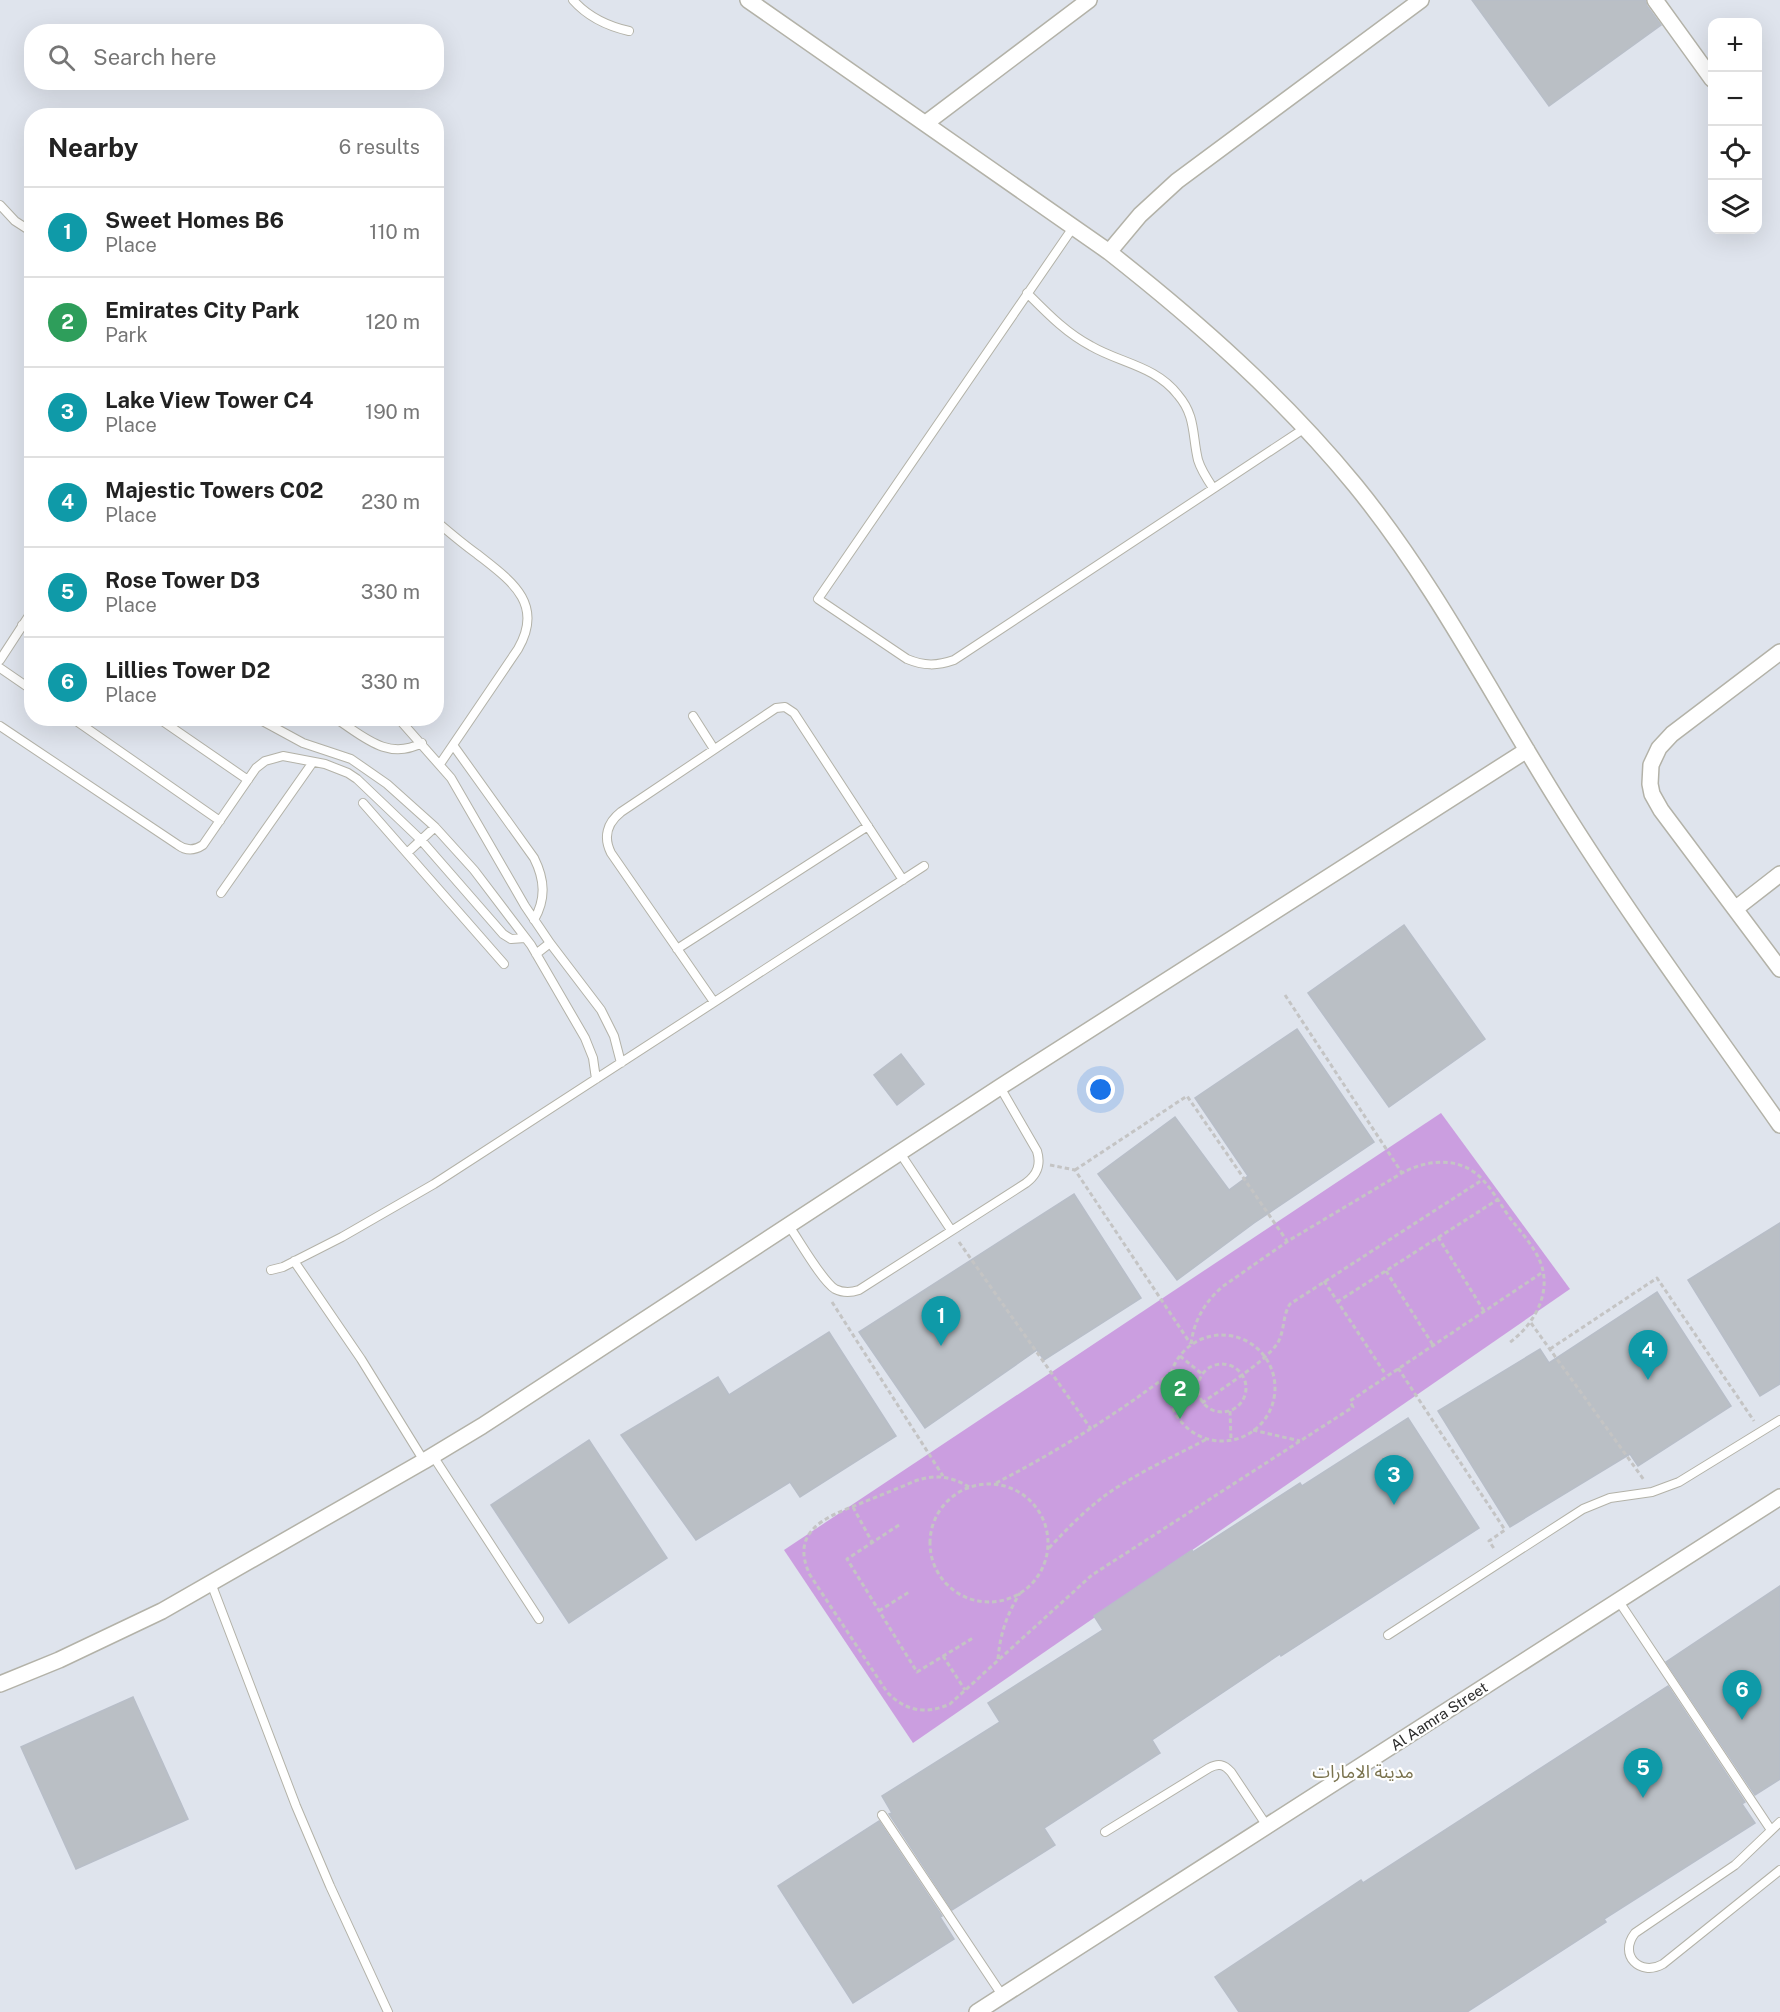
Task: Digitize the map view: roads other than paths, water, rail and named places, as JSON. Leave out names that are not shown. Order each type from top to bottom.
[{"type":"street","points":[[748,0],[1109,252],[1165,296],[1218,343],[1305,428],[1355,486],[1451,620],[1527,750],[1613,888],[1780,1125]]},
{"type":"street","points":[[926,123],[1089,0]]},
{"type":"street","points":[[1109,252],[1140,215],[1177,181],[1421,0]]},
{"type":"street","points":[[1655,0],[1708,72]]},
{"type":"street","points":[[1780,652],[1672,734],[1659,748],[1651,765],[1650,784],[1656,802],[1780,969]]},
{"type":"street","points":[[0,1684],[111,1636],[211,1583],[429,1459],[552,1382],[1000,1087],[1527,750]]},
{"type":"street","points":[[1735,909],[1780,874]]},
{"type":"street","name":"Al Aamra Street","points":[[977,2012],[1618,1600],[1778,1501]]},
{"type":"lane","points":[[573,0],[602,22],[629,31]]},
{"type":"lane","points":[[0,205],[24,227]]},
{"type":"lane","points":[[1074,226],[818,599],[908,659],[925,664],[944,664],[963,656],[1305,428]]},
{"type":"lane","points":[[1027,293],[1055,321],[1078,339],[1104,353],[1154,373],[1173,388],[1191,418],[1199,461],[1213,488]]},
{"type":"lane","points":[[440,764],[518,649],[527,629],[528,619],[523,598],[511,581],[444,528]]},
{"type":"lane","points":[[0,660],[24,622]]},
{"type":"lane","points":[[0,668],[24,684]]},
{"type":"lane","points":[[714,1002],[611,853],[607,830],[615,817],[776,708],[780,706],[790,709],[903,880]]},
{"type":"lane","points":[[693,716],[714,749]]},
{"type":"lane","points":[[0,726],[182,848],[193,850],[203,845],[260,764],[271,758],[289,757],[337,768],[357,779],[421,840],[507,938],[516,940],[525,938]]},
{"type":"lane","points":[[83,726],[220,821]]},
{"type":"lane","points":[[170,726],[248,780]]},
{"type":"lane","points":[[272,726],[303,742],[351,759],[387,784],[455,848],[536,954],[585,1038],[593,1058],[596,1079]]},
{"type":"lane","points":[[347,726],[388,750],[406,750],[422,743]]},
{"type":"lane","points":[[406,726],[440,764],[464,797],[505,873],[534,920],[601,1010],[614,1036],[621,1063]]},
{"type":"lane","points":[[453,745],[539,868],[544,889],[539,911],[534,920]]},
{"type":"lane","points":[[222,893],[313,762]]},
{"type":"lane","points":[[363,803],[504,964]]},
{"type":"lane","points":[[677,949],[868,826]]},
{"type":"lane","points":[[407,853],[435,827]]},
{"type":"lane","points":[[271,1270],[342,1238],[434,1184],[924,866]]},
{"type":"lane","points":[[476,902],[489,891]]},
{"type":"lane","points":[[536,954],[550,943]]},
{"type":"lane","points":[[789,1226],[828,1283],[838,1291],[859,1290],[1031,1179],[1039,1163],[1037,1150],[1000,1087]]},
{"type":"lane","points":[[900,1153],[951,1230]]},
{"type":"lane","points":[[294,1261],[539,1619]]},
{"type":"lane","points":[[1388,1635],[1596,1503],[1624,1495],[1652,1492],[1679,1482],[1780,1420]]},
{"type":"lane","points":[[211,1583],[296,1806],[388,2012]]},
{"type":"lane","points":[[1618,1600],[1771,1830]]},
{"type":"lane","points":[[1105,1832],[1218,1764],[1228,1768],[1267,1826]]},
{"type":"lane","points":[[882,1815],[1002,1995]]},
{"type":"lane","points":[[1780,1822],[1735,1866],[1635,1933],[1629,1945],[1631,1957],[1640,1966],[1658,1967],[1780,1870]]},
{"type":"place","name":"Sweet Homes B6","points":[[941,1346]]},
{"type":"place","name":"Majestic Towers C02","points":[[1648,1380]]},
{"type":"place","name":"Emirates City Park","points":[[1180,1419]]},
{"type":"place","name":"Lake View Tower C4","points":[[1394,1505]]},
{"type":"place","name":"Lillies Tower D2","points":[[1742,1720]]},
{"type":"place","name":"Rose Tower D3","points":[[1643,1798]]},
{"type":"district","name":"مدينة الامارات","points":[[1363,1771]]}]
